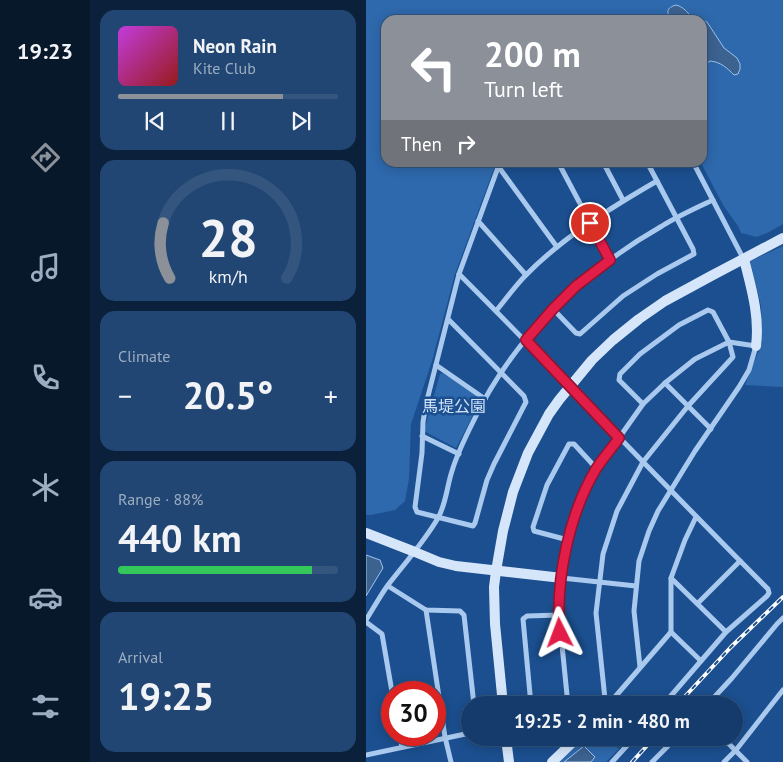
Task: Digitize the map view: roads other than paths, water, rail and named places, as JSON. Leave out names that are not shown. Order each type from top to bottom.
[{"type":"street","points":[[448,319],[524,396],[526,402],[487,480],[473,526],[417,512],[416,510],[422,453],[422,422],[459,274],[498,167]]},
{"type":"street","points":[[501,167],[557,247]]},
{"type":"street","points":[[561,167],[610,260]]},
{"type":"street","points":[[606,167],[623,200]]},
{"type":"street","points":[[553,309],[580,334],[623,296],[657,274],[694,254],[650,167]]},
{"type":"street","points":[[640,667],[634,616],[639,561],[648,531],[658,511],[695,451],[749,370],[756,346],[757,315],[744,259],[696,167]]},
{"type":"street","points":[[496,311],[526,275],[557,247],[623,200],[657,181]]},
{"type":"street","points":[[390,681],[382,634],[366,621],[388,586],[415,552],[438,517],[452,470],[472,422],[501,372],[553,309],[576,286],[610,260],[662,226],[713,200]]},
{"type":"street","points":[[478,221],[526,275]]},
{"type":"street","points":[[502,696],[495,624],[494,587],[496,571],[508,511],[521,470],[528,453],[558,400],[592,360],[639,319],[665,301],[783,238]]},
{"type":"street","points":[[459,274],[526,340],[619,438],[768,589],[769,593],[726,632],[671,696]]},
{"type":"street","points":[[605,696],[597,619],[603,554],[617,511],[643,462],[688,406],[733,356],[729,342],[713,312],[708,310],[679,325],[640,354],[620,374],[619,380],[643,404]]},
{"type":"street","points":[[567,696],[559,615],[568,540],[580,500],[597,469],[643,404],[664,383],[695,359],[729,342],[756,346]]},
{"type":"street","points":[[436,365],[485,399]]},
{"type":"street","points":[[664,383],[711,429]]},
{"type":"street","points":[[422,436],[459,454]]},
{"type":"street","points":[[568,540],[534,532],[533,527],[547,485],[569,444],[574,444],[597,469]]},
{"type":"street","points":[[616,696],[671,632],[671,578],[696,517]]},
{"type":"street","points":[[366,534],[439,562],[456,566],[636,586]]},
{"type":"street","points":[[698,603],[740,561]]},
{"type":"street","points":[[671,578],[726,632]]},
{"type":"street","points":[[388,586],[426,610],[460,611],[464,615],[473,696]]},
{"type":"street","points":[[426,610],[437,681]]},
{"type":"street","points":[[530,696],[523,619],[527,616],[559,615]]},
{"type":"street","points":[[714,696],[783,618]]},
{"type":"street","points":[[671,632],[701,661]]},
{"type":"street","points":[[724,762],[736,750],[783,690]]},
{"type":"street","points":[[446,738],[461,735]]},
{"type":"street","points":[[446,742],[451,762]]},
{"type":"street","points":[[366,755],[407,746]]},
{"type":"street","points":[[507,746],[510,762]]},
{"type":"street","points":[[552,762],[568,746]]},
{"type":"street","points":[[612,762],[627,746]]},
{"type":"street","points":[[652,762],[668,746]]},
{"type":"street","points":[[731,746],[747,762]]},
{"type":"railway","points":[[685,696],[731,647],[783,597]]},
{"type":"railway","points":[[632,762],[647,746]]},
{"type":"park label","name":"馬堤公園","points":[[454,406]]}]
